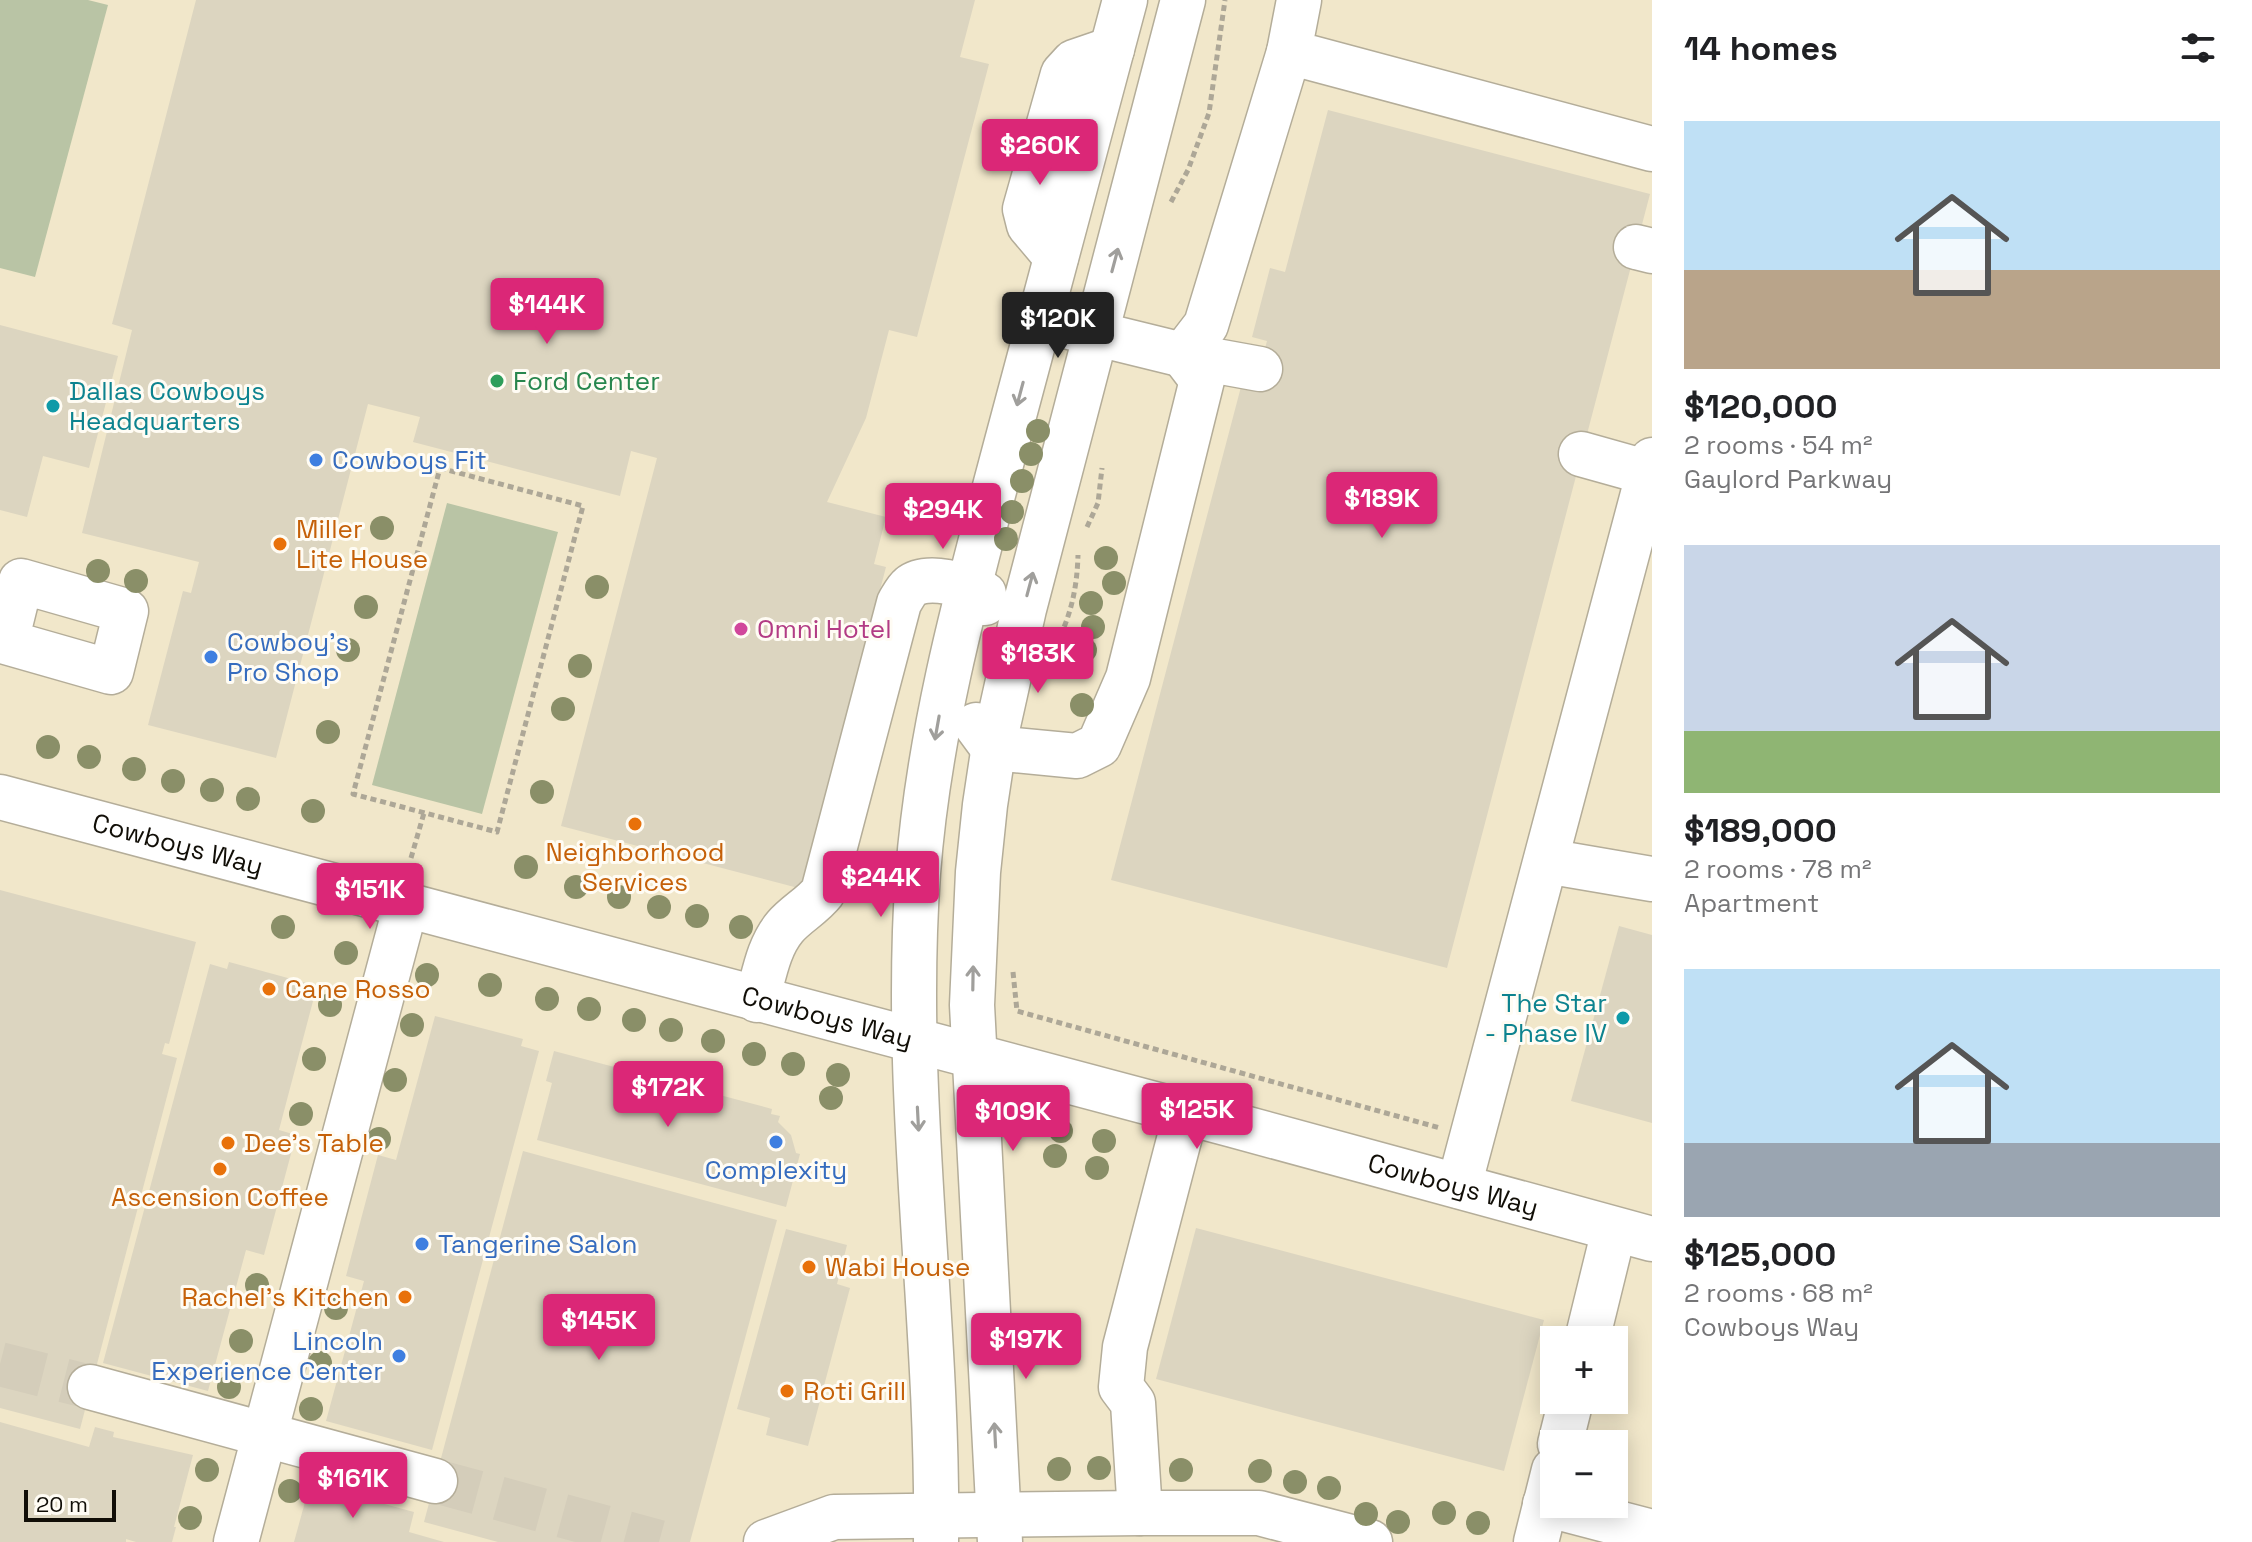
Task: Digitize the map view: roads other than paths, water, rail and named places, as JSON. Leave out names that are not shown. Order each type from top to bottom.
[{"type":"street","points":[[936,1529],[935,1418],[914,1041],[914,938],[926,800],[947,677],[969,585],[1125,0]]},
{"type":"street","points":[[1000,1528],[972,1001],[977,885],[993,748],[1024,609],[1183,0]]},
{"type":"street","points":[[1183,355],[1206,325],[1289,52],[1299,0]]},
{"type":"street","points":[[1289,52],[1652,149]]},
{"type":"street","points":[[1040,319],[1095,335],[1260,369]]},
{"type":"street","points":[[757,1000],[772,947],[785,926],[823,892],[899,603],[911,586],[925,580],[969,585],[984,594],[985,607],[970,694],[971,719],[993,748],[1077,756],[1099,745],[1128,678],[1202,380],[1183,355]]},
{"type":"street","points":[[1459,1186],[1650,466],[1581,454]]},
{"type":"street","name":"Cowboys Way","points":[[0,797],[1633,1235]]},
{"type":"street","points":[[1546,861],[1652,879]]},
{"type":"street","points":[[236,1542],[406,905]]},
{"type":"street","points":[[1140,1513],[1133,1403],[1121,1387],[1125,1347],[1186,1113]]},
{"type":"street","points":[[1593,1326],[1633,1235]]},
{"type":"street","points":[[90,1387],[435,1481]]},
{"type":"street","points":[[766,1542],[834,1517],[936,1529],[1000,1528],[1140,1513],[1370,1542]]},
{"type":"street","points":[[1597,1518],[1652,1532]]},
{"type":"tunnel","points":[[0,1364],[90,1387]]},
{"type":"tunnel","points":[[435,1481],[659,1542]]},
{"type":"place","name":"Ford Center","points":[[497,381]]},
{"type":"place","name":"Dallas Cowboys Headquarters","points":[[53,406]]},
{"type":"place","name":"Cowboys Fit","points":[[316,460]]},
{"type":"place","name":"Miller Lite House","points":[[280,544]]},
{"type":"place","name":"Omni Hotel","points":[[741,629]]},
{"type":"place","name":"Cowboy's Pro Shop","points":[[211,657]]},
{"type":"place","name":"Neighborhood Services","points":[[635,824]]},
{"type":"place","name":"Cane Rosso","points":[[269,989]]},
{"type":"place","name":"The Star - Phase IV","points":[[1623,1018]]},
{"type":"place","name":"Complexity","points":[[776,1142]]},
{"type":"place","name":"Dee's Table","points":[[228,1143]]},
{"type":"place","name":"Ascension Coffee","points":[[220,1169]]},
{"type":"place","name":"Tangerine Salon","points":[[422,1244]]},
{"type":"place","name":"Wabi House","points":[[809,1267]]},
{"type":"place","name":"Rachel's Kitchen","points":[[405,1297]]},
{"type":"place","name":"Lincoln Experience Center","points":[[399,1356]]},
{"type":"place","name":"Roti Grill","points":[[787,1391]]}]
